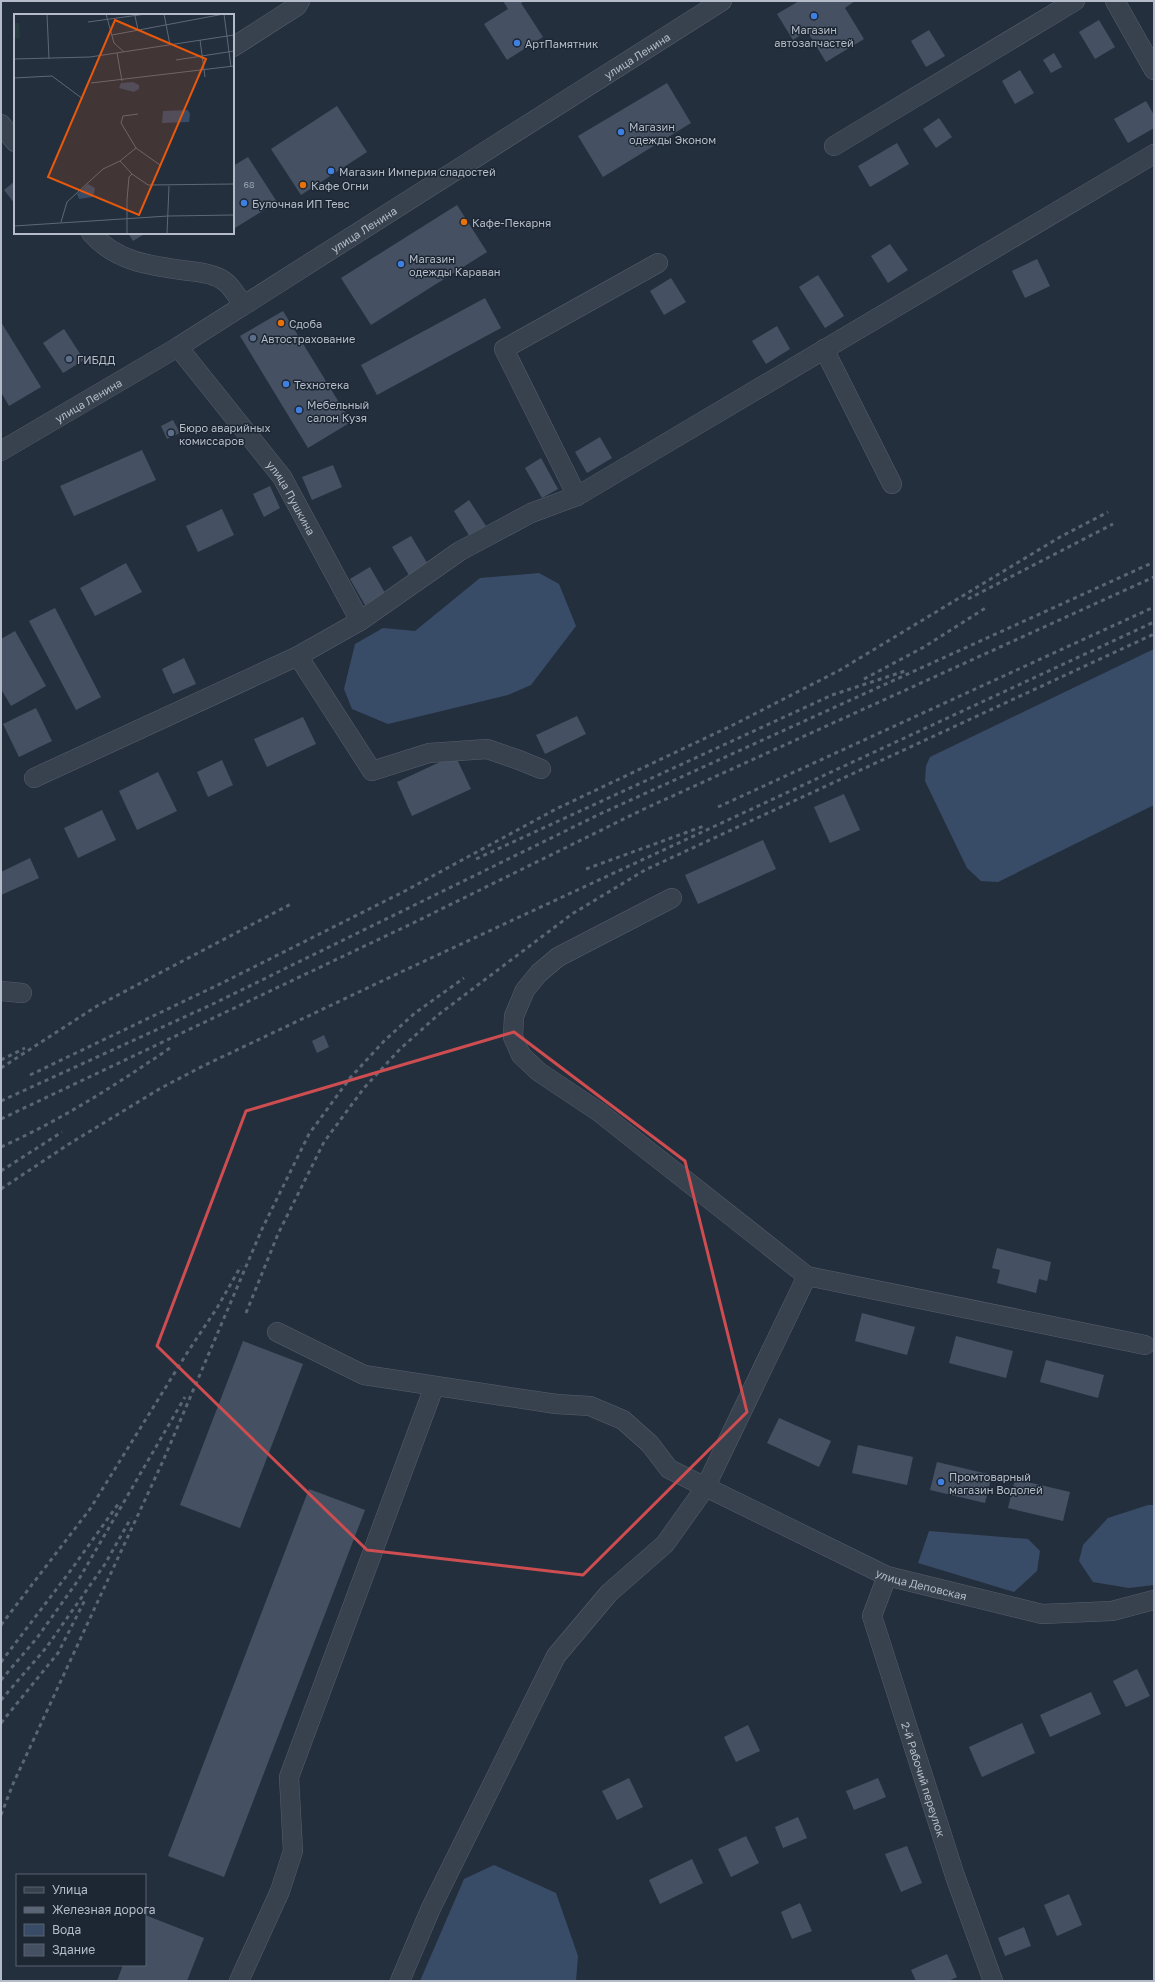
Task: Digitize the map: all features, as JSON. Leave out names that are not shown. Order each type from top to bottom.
[{"type":"street","name":"улица Ленина","points":[[1,451],[178,347],[699,7],[722,1]]},
{"type":"street","points":[[834,146],[1075,1]]},
{"type":"street","points":[[1115,1],[1154,70]]},
{"type":"street","points":[[234,46],[297,3]]},
{"type":"street","points":[[1,124],[14,141]]},
{"type":"street","points":[[34,778],[298,656],[360,621],[460,551],[531,513],[576,496],[1154,154]]},
{"type":"street","points":[[92,234],[100,244],[122,258],[149,266],[201,272],[224,281],[243,305]]},
{"type":"street","points":[[576,496],[504,349],[658,263]]},
{"type":"street","name":"улица Пушкина","points":[[178,347],[282,477],[360,621]]},
{"type":"street","points":[[824,349],[892,484]]},
{"type":"street","points":[[298,656],[372,771],[429,754],[487,749],[519,760],[541,770]]},
{"type":"street","points":[[672,898],[558,957],[539,973],[525,990],[514,1016],[513,1037],[521,1055],[539,1072],[599,1112],[807,1276],[1145,1345]]},
{"type":"street","points":[[1,992],[22,993]]},
{"type":"street","points":[[400,1981],[431,1908],[556,1656],[608,1593],[665,1544],[705,1488],[807,1276]]},
{"type":"street","name":"улица Деповская","points":[[276,1332],[364,1376],[556,1404],[590,1406],[623,1420],[650,1444],[669,1469],[886,1576],[1042,1614],[1112,1611],[1154,1600]]},
{"type":"street","points":[[240,1981],[280,1891],[293,1851],[289,1777],[434,1387]]},
{"type":"street","name":"2-й Рабочий переулок","points":[[886,1576],[872,1616],[955,1876],[993,1981]]},
{"type":"highlighted area","points":[[514,1032],[685,1161],[747,1412],[583,1575],[367,1550],[157,1346],[246,1111]]},
{"type":"water","points":[[539,573],[559,584],[576,626],[531,685],[508,695],[388,724],[352,709],[344,689],[355,644],[383,628],[415,631],[480,578]]},
{"type":"water","points":[[1154,649],[1154,805],[998,882],[981,881],[967,868],[925,781],[926,766],[930,757]]},
{"type":"water","points":[[1148,1505],[1154,1505],[1154,1585],[1129,1588],[1093,1582],[1079,1561],[1083,1545],[1108,1518]]},
{"type":"water","points":[[929,1531],[1028,1539],[1040,1551],[1037,1571],[1014,1592],[918,1563]]},
{"type":"water","points":[[494,1865],[556,1893],[578,1956],[576,1981],[420,1981],[464,1879]]},
{"type":"building","points":[[503,1],[525,1],[521,3],[543,37],[507,60],[484,24],[508,9]]},
{"type":"building","points":[[799,1],[855,1],[845,8],[864,39],[826,62],[807,31],[793,40],[777,14]]},
{"type":"building","points":[[1099,20],[1115,47],[1095,59],[1079,32]]},
{"type":"building","points":[[929,30],[945,56],[926,67],[911,41]]},
{"type":"building","points":[[1054,53],[1062,67],[1051,73],[1043,60]]},
{"type":"building","points":[[1020,70],[1034,93],[1015,104],[1002,81]]},
{"type":"building","points":[[667,83],[691,123],[603,177],[578,136]]},
{"type":"building","points":[[1146,101],[1154,115],[1154,128],[1128,143],[1114,119]]},
{"type":"building","points":[[337,106],[367,152],[301,195],[271,149]]},
{"type":"building","points":[[939,118],[952,137],[936,148],[923,129]]},
{"type":"building","points":[[897,143],[909,164],[870,187],[858,166]]},
{"type":"building","points":[[248,157],[277,202],[235,228],[234,226],[234,165]]},
{"type":"building","points":[[14,182],[14,203],[4,190]]},
{"type":"building","points":[[457,205],[487,252],[371,325],[341,278]]},
{"type":"building","points":[[129,234],[144,234],[133,241]]},
{"type":"building","points":[[890,244],[908,270],[888,283],[871,256]]},
{"type":"building","points":[[1037,259],[1050,286],[1025,298],[1012,271]]},
{"type":"building","points":[[818,275],[844,316],[825,328],[799,287]]},
{"type":"building","points":[[671,278],[686,302],[664,315],[650,291]]},
{"type":"building","points":[[485,298],[501,328],[377,395],[361,365]]},
{"type":"building","points":[[283,311],[351,422],[308,448],[240,336]]},
{"type":"building","points":[[1,322],[41,387],[9,406],[1,392]]},
{"type":"building","points":[[777,326],[790,349],[766,364],[752,341]]},
{"type":"building","points":[[64,329],[84,360],[63,373],[43,343]]},
{"type":"building","points":[[173,420],[180,433],[167,439],[161,426]]},
{"type":"building","points":[[600,437],[612,458],[587,473],[575,452]]},
{"type":"building","points":[[142,450],[156,480],[74,516],[60,486]]},
{"type":"building","points":[[541,458],[558,489],[542,498],[525,468]]},
{"type":"building","points":[[333,465],[342,487],[312,500],[302,477]]},
{"type":"building","points":[[270,486],[280,508],[264,517],[253,494]]},
{"type":"building","points":[[469,500],[486,526],[470,537],[454,511]]},
{"type":"building","points":[[222,509],[234,535],[198,552],[186,526]]},
{"type":"building","points":[[411,536],[429,566],[410,577],[392,547]]},
{"type":"building","points":[[126,563],[142,592],[95,616],[80,588]]},
{"type":"building","points":[[370,567],[385,593],[365,605],[350,579]]},
{"type":"building","points":[[55,608],[101,697],[76,710],[29,621]]},
{"type":"building","points":[[15,631],[46,686],[11,706],[1,689],[1,639]]},
{"type":"building","points":[[184,658],[196,684],[173,694],[162,669]]},
{"type":"building","points":[[36,708],[52,741],[19,757],[3,724]]},
{"type":"building","points":[[577,716],[586,734],[545,754],[536,735]]},
{"type":"building","points":[[303,717],[316,744],[267,767],[254,739]]},
{"type":"building","points":[[455,755],[471,789],[412,816],[397,782]]},
{"type":"building","points":[[222,760],[233,785],[208,797],[197,772]]},
{"type":"building","points":[[158,772],[177,811],[137,830],[119,791]]},
{"type":"building","points":[[844,794],[860,830],[830,843],[814,807]]},
{"type":"building","points":[[102,810],[116,840],[78,858],[64,828]]},
{"type":"building","points":[[763,840],[776,869],[698,904],[685,875]]},
{"type":"building","points":[[30,858],[39,878],[1,895],[1,872]]},
{"type":"building","points":[[324,1035],[329,1047],[317,1053],[312,1041]]},
{"type":"building","points":[[997,1248],[1051,1262],[1047,1281],[1039,1279],[1036,1293],[997,1283],[1000,1270],[992,1268]]},
{"type":"building","points":[[862,1313],[915,1327],[907,1355],[855,1341]]},
{"type":"building","points":[[956,1336],[1013,1351],[1006,1378],[949,1363]]},
{"type":"building","points":[[243,1341],[303,1364],[240,1528],[180,1505]]},
{"type":"building","points":[[1046,1360],[1104,1375],[1098,1398],[1040,1382]]},
{"type":"building","points":[[779,1418],[831,1441],[819,1467],[767,1443]]},
{"type":"building","points":[[858,1445],[913,1457],[907,1485],[852,1473]]},
{"type":"building","points":[[937,1462],[992,1475],[985,1503],[930,1490]]},
{"type":"building","points":[[1015,1479],[1070,1492],[1063,1521],[1008,1508]]},
{"type":"building","points":[[309,1489],[365,1510],[224,1877],[168,1856]]},
{"type":"building","points":[[1137,1669],[1150,1696],[1126,1707],[1113,1681]]},
{"type":"building","points":[[1091,1692],[1101,1714],[1050,1737],[1040,1715]]},
{"type":"building","points":[[1022,1723],[1035,1753],[982,1777],[969,1747]]},
{"type":"building","points":[[748,1725],[760,1751],[736,1762],[724,1737]]},
{"type":"building","points":[[629,1778],[643,1807],[617,1820],[602,1791]]},
{"type":"building","points":[[878,1778],[886,1797],[854,1810],[846,1791]]},
{"type":"building","points":[[798,1817],[807,1838],[783,1848],[775,1827]]},
{"type":"building","points":[[746,1836],[759,1863],[731,1877],[718,1849]]},
{"type":"building","points":[[907,1846],[922,1883],[901,1892],[885,1854]]},
{"type":"building","points":[[692,1859],[703,1883],[660,1904],[649,1880]]},
{"type":"building","points":[[1069,1894],[1082,1925],[1057,1936],[1044,1905]]},
{"type":"building","points":[[800,1903],[812,1931],[792,1939],[781,1912]]},
{"type":"building","points":[[146,1915],[204,1938],[187,1981],[117,1981],[123,1966],[146,1966]]},
{"type":"building","points":[[1024,1927],[1031,1946],[1005,1956],[998,1938]]},
{"type":"building","points":[[947,1954],[957,1977],[948,1981],[916,1981],[911,1970]]},
{"type":"railway","points":[[30,1075],[224,982],[405,891],[556,809],[735,724],[840,670],[1060,537],[1108,512]]},
{"type":"railway","points":[[968,599],[1113,524]]},
{"type":"railway","points":[[1,1101],[215,1003],[600,814],[1154,562]]},
{"type":"railway","points":[[1,1119],[411,924],[644,809],[1154,577]]},
{"type":"railway","points":[[864,679],[924,647],[987,607]]},
{"type":"railway","points":[[718,807],[1154,607]]},
{"type":"railway","points":[[1,1189],[69,1144],[161,1088],[203,1066],[401,972],[1154,622]]},
{"type":"railway","points":[[246,1313],[278,1234],[324,1142],[364,1088],[400,1049],[438,1015],[572,914],[645,870],[1154,634]]},
{"type":"railway","points":[[476,859],[832,695],[908,670]]},
{"type":"railway","points":[[586,869],[704,826]]},
{"type":"railway","points":[[1,1068],[97,1006],[291,904]]},
{"type":"railway","points":[[1,1815],[13,1784],[163,1461],[262,1229],[309,1134],[350,1078],[385,1040],[415,1013],[464,978]]},
{"type":"railway","points":[[1,1060],[25,1048]]},
{"type":"railway","points":[[1,1147],[46,1125],[88,1101],[129,1076],[170,1048]]},
{"type":"railway","points":[[1,1171],[62,1132]]},
{"type":"railway","points":[[1,1625],[90,1509],[187,1353],[217,1308],[241,1266]]},
{"type":"railway","points":[[1,1680],[37,1638],[79,1579],[185,1397]]},
{"type":"railway","points":[[1,1662],[71,1570],[119,1503]]},
{"type":"railway","points":[[1,1700],[46,1648],[105,1564],[131,1518]]},
{"type":"railway","points":[[1,1723],[58,1653],[86,1598]]},
{"type":"place","name":"Магазин автозапчастей","points":[[814,16]]},
{"type":"place","name":"АртПамятник","points":[[517,43]]},
{"type":"place","name":"Магазин одежды Эконом","points":[[621,132]]},
{"type":"place","name":"Магазин Империя сладостей","points":[[331,171]]},
{"type":"place","name":"Кафе Огни","points":[[303,185]]},
{"type":"place","name":"Булочная ИП Тевс","points":[[244,203]]},
{"type":"place","name":"Кафе-Пекарня","points":[[464,222]]},
{"type":"place","name":"Магазин одежды Караван","points":[[401,264]]},
{"type":"place","name":"Сдоба","points":[[281,323]]},
{"type":"place","name":"Автострахование","points":[[253,338]]},
{"type":"place","name":"ГИБДД","points":[[69,359]]},
{"type":"place","name":"Технотека","points":[[286,384]]},
{"type":"place","name":"Мебельный салон Кузя","points":[[299,410]]},
{"type":"place","name":"Бюро аварийных комиссаров","points":[[171,433]]},
{"type":"place","name":"Промтоварный магазин Водолей","points":[[941,1482]]}]
